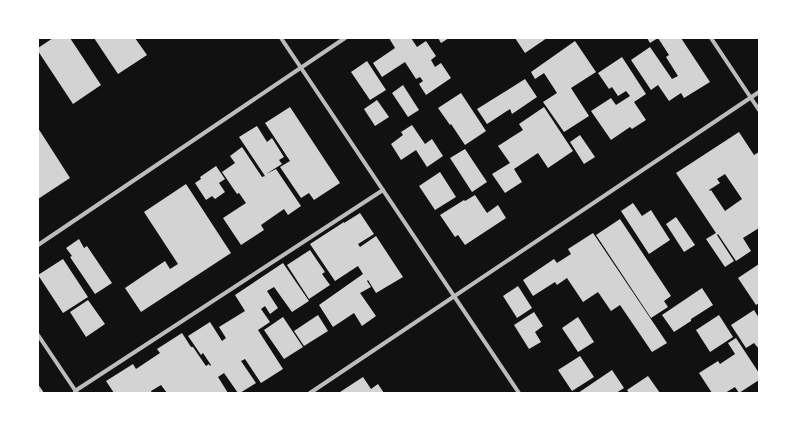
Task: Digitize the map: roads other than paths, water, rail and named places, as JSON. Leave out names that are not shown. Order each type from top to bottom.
[{"type":"street","points":[[281,38],[519,393]]},
{"type":"street","points":[[38,245],[345,38]]},
{"type":"street","points":[[711,38],[759,110]]},
{"type":"street","points":[[310,393],[759,92]]},
{"type":"street","points":[[38,335],[76,392],[383,190]]}]
